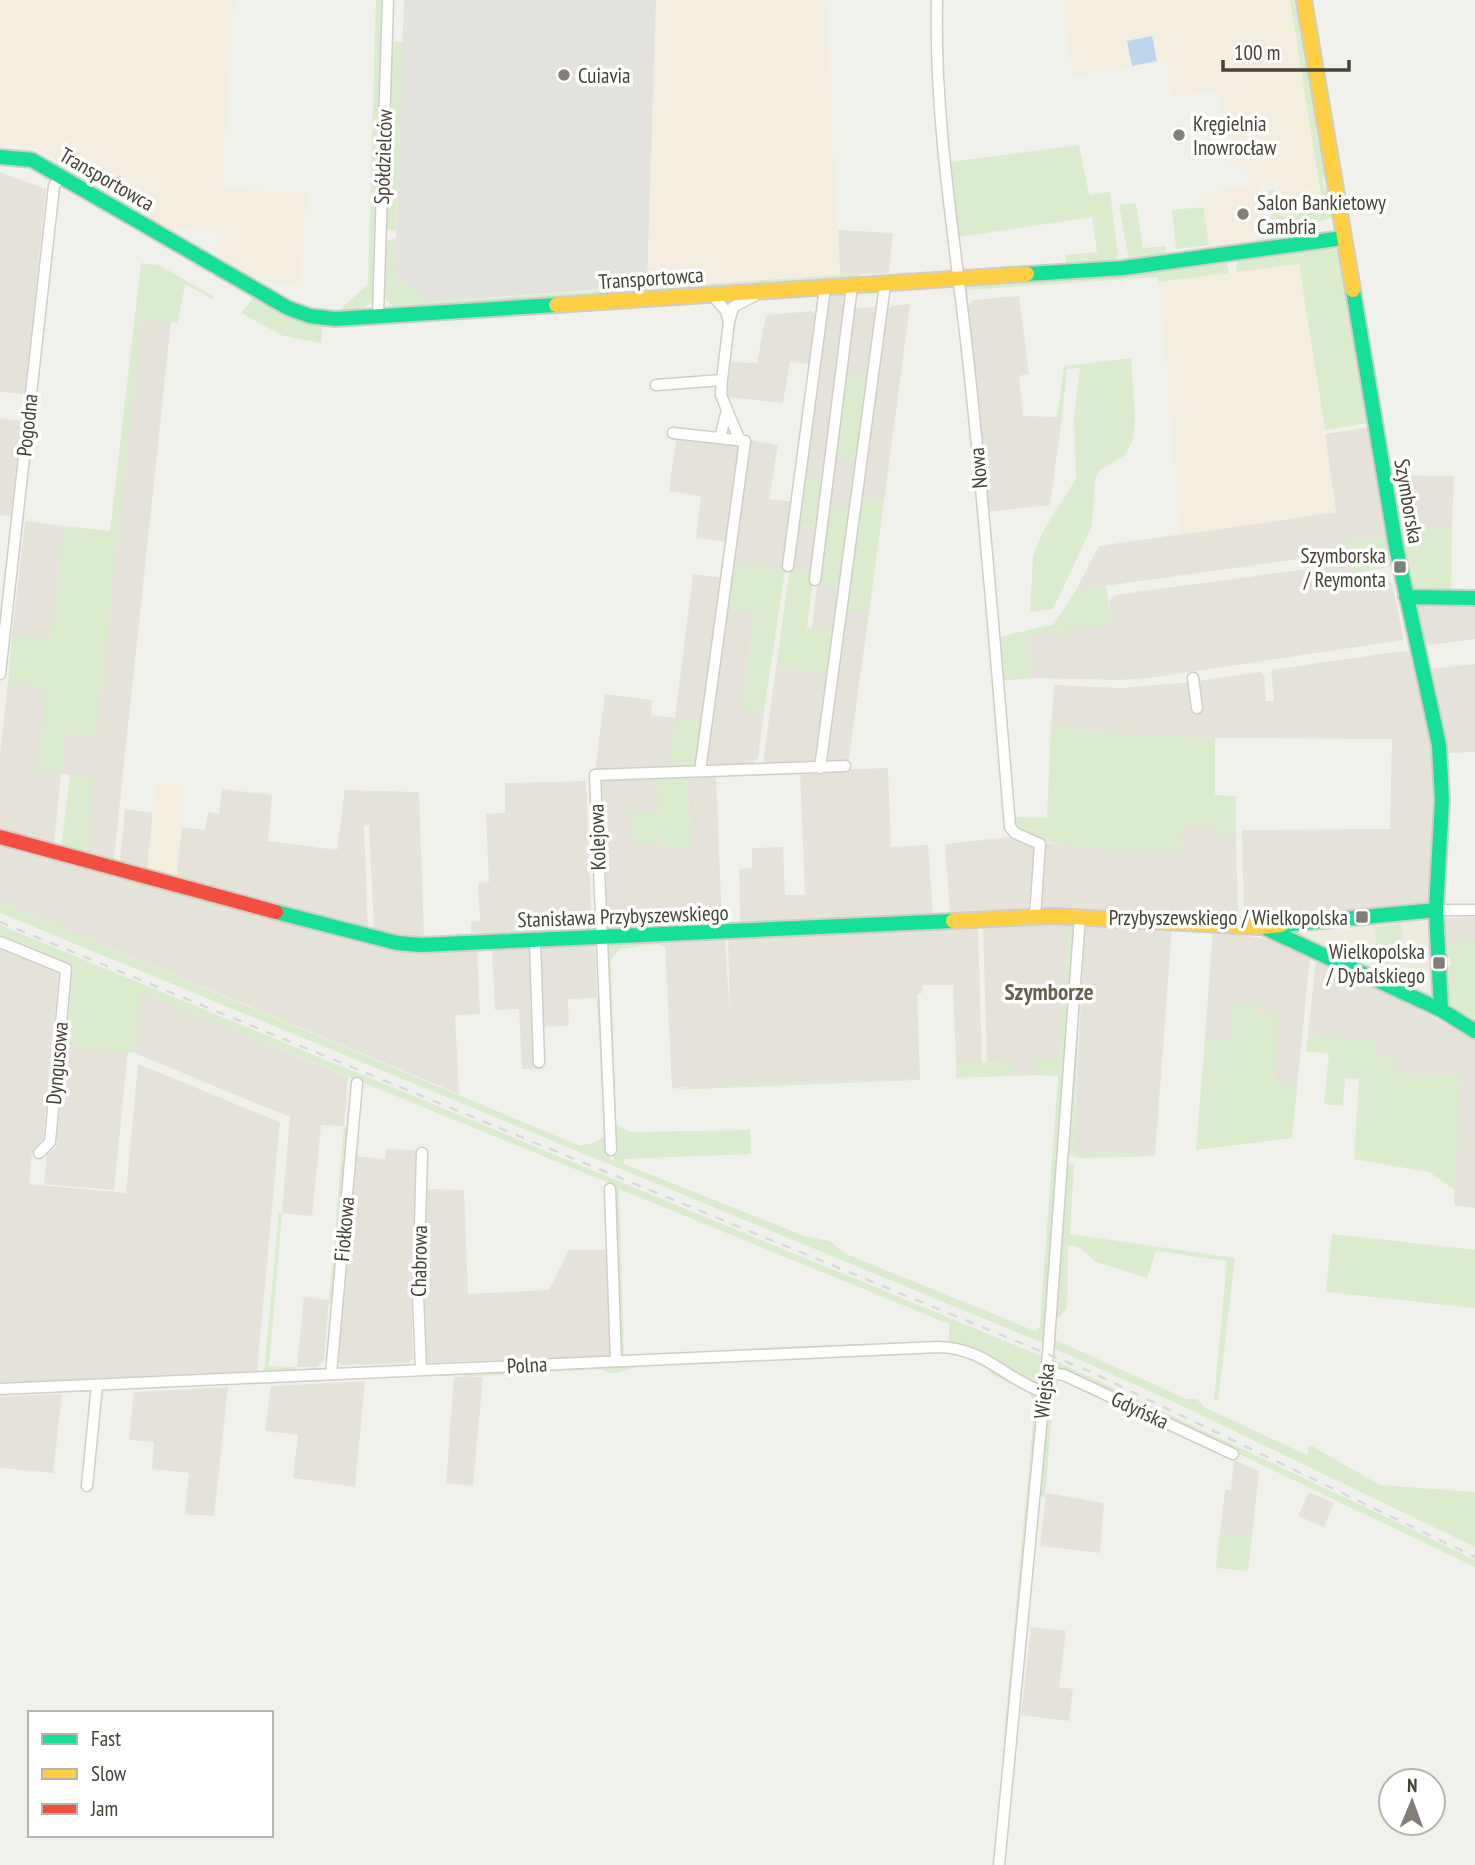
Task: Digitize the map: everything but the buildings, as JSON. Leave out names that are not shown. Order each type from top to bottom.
[{"type":"street","name":"Spółdzielców","points":[[378,315],[388,0]]},
{"type":"street","name":"Nowa","points":[[937,0],[936,41],[1010,827],[1014,833],[1040,844],[1035,917]]},
{"type":"street","name":"Szymborska","points":[[1304,0],[1406,597],[1441,769],[1436,910],[1441,1010]]},
{"type":"street","name":"Transportowca","points":[[0,157],[32,160],[295,311],[335,319],[1123,268],[1343,238]]},
{"type":"street","name":"Pogodna","points":[[0,674],[54,186],[60,177]]},
{"type":"street","points":[[820,768],[885,285]]},
{"type":"street","points":[[815,580],[852,286]]},
{"type":"street","points":[[788,566],[825,288]]},
{"type":"street","points":[[740,441],[721,395],[729,322],[733,307],[765,292]]},
{"type":"street","points":[[712,295],[726,311],[729,322]]},
{"type":"street","points":[[656,385],[722,380]]},
{"type":"street","points":[[720,439],[727,410]]},
{"type":"street","points":[[673,433],[745,441],[700,772]]},
{"type":"street","points":[[1406,597],[1475,598]]},
{"type":"street","points":[[1193,678],[1197,708]]},
{"type":"street","name":"Kolejowa","points":[[611,1150],[595,775],[845,766]]},
{"type":"street","name":"Stanisława Przybyszewskiego","points":[[0,837],[385,941],[421,945],[1080,916],[1261,927],[1436,910]]},
{"type":"street","points":[[1436,910],[1475,910]]},
{"type":"street","name":"Wiejska","points":[[999,1865],[1046,1372],[1080,916]]},
{"type":"street","name":"Stanisława Przybyszewskiego","points":[[1261,927],[1441,1010],[1475,1031]]},
{"type":"street","points":[[535,941],[539,1062]]},
{"type":"street","name":"Dyngusowa","points":[[0,942],[66,969],[50,1142],[39,1153]]},
{"type":"street","name":"Fiołkowa","points":[[331,1374],[357,1083]]},
{"type":"street","name":"Chabrowa","points":[[421,1369],[418,1295],[422,1153]]},
{"type":"street","points":[[610,1189],[616,1360]]},
{"type":"street","name":"Polna","points":[[0,1389],[616,1360],[957,1348],[976,1353],[1021,1384],[1043,1392]]},
{"type":"street","name":"Gdyńska","points":[[1046,1372],[1077,1381],[1233,1454]]},
{"type":"street","points":[[87,1486],[97,1385]]},
{"type":"shaded area","points":[[0,0],[235,0],[222,188],[308,193],[299,285],[260,281],[216,256],[218,232],[164,226],[34,147],[0,143]]},
{"type":"shaded area","points":[[404,0],[656,0],[647,286],[428,302],[395,276]]},
{"type":"shaded area","points":[[656,0],[826,0],[840,275],[647,286]]},
{"type":"shaded area","points":[[1062,0],[1290,0],[1324,208],[1281,216],[1275,190],[1280,190],[1278,182],[1258,185],[1267,244],[1210,252],[1201,192],[1248,186],[1245,165],[1230,167],[1219,90],[1171,96],[1166,61],[1072,77]]},
{"type":"shaded area","points":[[0,172],[46,189],[25,394],[0,392]]},
{"type":"shaded area","points":[[838,230],[893,233],[889,273],[840,275]]},
{"type":"shaded area","points":[[1299,263],[1336,512],[1180,535],[1159,282]]},
{"type":"shaded area","points":[[850,290],[825,479],[801,476],[826,292]]},
{"type":"shaded area","points":[[1019,296],[1029,374],[1019,376],[1023,416],[1062,417],[1050,505],[987,512],[967,306],[973,300]]},
{"type":"shaded area","points":[[910,304],[884,501],[861,496],[887,310],[892,306]]},
{"type":"shaded area","points":[[876,307],[879,311],[870,376],[844,373],[853,308]]},
{"type":"shaded area","points":[[812,311],[818,316],[811,364],[790,362],[783,403],[727,397],[731,362],[757,363],[766,315]]},
{"type":"shaded area","points":[[142,319],[171,322],[114,858],[110,861],[85,854],[93,778],[61,774],[54,843],[0,829],[0,753],[8,683],[46,687],[66,733],[96,736]]},
{"type":"shaded area","points":[[0,418],[21,421],[11,516],[0,515]]},
{"type":"shaded area","points":[[1370,427],[1385,537],[1349,540],[1353,574],[1324,577],[1321,556],[1076,590],[1099,546],[1336,512],[1325,434]]},
{"type":"shaded area","points":[[677,432],[742,440],[729,542],[696,538],[701,496],[669,491]]},
{"type":"shaded area","points":[[748,440],[778,445],[769,499],[794,502],[785,570],[731,563]]},
{"type":"shaded area","points":[[833,457],[859,460],[853,511],[827,508]]},
{"type":"shaded area","points":[[1392,475],[1454,476],[1452,527],[1402,529]]},
{"type":"shaded area","points":[[25,521],[64,526],[51,639],[12,635]]},
{"type":"shaded area","points":[[795,526],[819,529],[814,571],[790,568]]},
{"type":"shaded area","points":[[1308,569],[1314,573],[1316,588],[1386,579],[1392,583],[1404,640],[1149,678],[1032,678],[1028,633],[1112,626],[1109,601],[1114,595]]},
{"type":"shaded area","points":[[693,574],[724,578],[704,722],[668,771],[595,771],[605,694],[652,700],[651,715],[675,718]]},
{"type":"shaded area","points":[[817,585],[841,588],[836,632],[812,629]]},
{"type":"shaded area","points":[[1423,602],[1475,603],[1475,639],[1423,646],[1415,609]]},
{"type":"shaded area","points":[[725,608],[754,612],[743,708],[764,712],[758,758],[752,764],[710,765],[706,761]]},
{"type":"shaded area","points":[[844,610],[869,613],[848,764],[825,764]]},
{"type":"shaded area","points":[[1409,652],[1433,745],[1437,787],[1431,905],[1244,919],[1242,830],[1390,829],[1392,739],[1215,738],[1124,734],[1051,726],[1054,685],[1121,688],[1191,682],[1194,706],[1192,710],[1196,710],[1202,709],[1195,681],[1261,672],[1264,675],[1266,701],[1274,701],[1271,670]]},
{"type":"shaded area","points":[[1475,664],[1475,752],[1445,753],[1428,669]]},
{"type":"shaded area","points":[[776,667],[830,674],[818,758],[810,763],[763,763]]},
{"type":"shaded area","points":[[888,768],[891,847],[928,845],[933,915],[740,924],[739,869],[752,868],[752,848],[783,847],[785,895],[805,895],[800,771]]},
{"type":"shaded area","points":[[716,774],[722,925],[606,929],[601,779],[658,777],[662,849],[691,848],[687,775]]},
{"type":"shaded area","points":[[586,781],[592,931],[471,933],[471,922],[480,921],[478,883],[489,882],[486,814],[505,813],[505,783]]},
{"type":"shaded area","points":[[156,782],[186,785],[176,877],[147,869]]},
{"type":"shaded area","points":[[222,789],[272,795],[268,841],[337,850],[345,790],[419,792],[424,938],[396,937],[374,931],[369,825],[364,826],[368,930],[176,877],[182,827],[205,830],[208,812],[219,814]]},
{"type":"shaded area","points":[[125,809],[153,813],[147,869],[120,860]]},
{"type":"shaded area","points":[[1182,823],[1213,824],[1213,833],[1236,834],[1238,918],[1095,909],[1040,910],[1046,843],[1181,851]]},
{"type":"shaded area","points":[[1011,837],[1030,843],[1038,851],[1031,911],[950,914],[945,844]]},
{"type":"shaded area","points":[[0,846],[359,943],[404,952],[477,950],[480,1014],[455,1015],[459,1094],[0,902]]},
{"type":"shaded area","points":[[1427,917],[1432,993],[1429,994],[1292,936],[1294,929]]},
{"type":"shaded area","points":[[1475,917],[1475,940],[1446,942],[1445,918]]},
{"type":"shaded area","points":[[1070,923],[1058,1060],[1037,1060],[1036,1075],[1014,1076],[1014,1062],[987,1062],[983,927]]},
{"type":"shaded area","points":[[1085,924],[1172,928],[1155,1155],[1134,1157],[1134,1152],[1073,1153]]},
{"type":"shaded area","points":[[978,928],[982,1063],[956,1063],[953,985],[923,985],[922,993],[917,994],[920,1078],[672,1088],[665,942],[725,940],[730,1015],[728,939]]},
{"type":"shaded area","points":[[1213,930],[1272,940],[1310,957],[1297,1088],[1273,1081],[1278,1016],[1257,1013],[1258,1006],[1230,1041],[1205,1038]]},
{"type":"shaded area","points":[[0,945],[59,970],[43,1139],[32,1153],[29,1184],[126,1193],[138,1064],[280,1122],[257,1371],[0,1383]]},
{"type":"shaded area","points":[[595,946],[597,998],[568,999],[569,1026],[541,1027],[543,1069],[522,1069],[519,1009],[495,1010],[492,950]]},
{"type":"shaded area","points":[[1316,960],[1364,980],[1475,1040],[1475,1208],[1454,1205],[1460,1076],[1397,1073],[1376,1056],[1377,1041],[1308,1035]]},
{"type":"shaded area","points":[[140,991],[348,1077],[344,1126],[321,1125],[312,1216],[282,1213],[290,1114],[287,1116],[134,1053]]},
{"type":"shaded area","points":[[66,1045],[128,1051],[114,1190],[44,1184],[47,1154],[56,1148]]},
{"type":"shaded area","points":[[386,1149],[417,1150],[411,1296],[413,1359],[409,1363],[341,1365],[337,1359],[355,1156],[385,1159]]},
{"type":"shaded area","points":[[425,1189],[464,1190],[468,1294],[549,1290],[569,1250],[607,1250],[611,1352],[607,1356],[425,1363],[423,1240],[428,1239],[423,1238]]},
{"type":"shaded area","points":[[304,1297],[329,1300],[324,1360],[317,1367],[297,1367]]},
{"type":"shaded area","points":[[454,1377],[483,1377],[473,1486],[446,1483]]},
{"type":"shaded area","points":[[365,1381],[355,1487],[293,1478],[298,1435],[265,1431],[271,1386]]},
{"type":"shaded area","points":[[228,1387],[214,1516],[185,1514],[189,1473],[152,1469],[154,1442],[129,1440],[134,1392]]},
{"type":"shaded area","points":[[62,1394],[53,1473],[0,1468],[0,1397]]},
{"type":"shaded area","points":[[1234,1460],[1259,1471],[1252,1536],[1220,1533],[1225,1490],[1231,1490]]},
{"type":"shaded area","points":[[1309,1492],[1334,1503],[1324,1527],[1298,1516]]},
{"type":"shaded area","points":[[1046,1493],[1104,1503],[1100,1553],[1040,1546]]},
{"type":"shaded area","points":[[1031,1627],[1066,1631],[1059,1687],[1073,1689],[1069,1721],[1021,1715]]},
{"type":"green space","points":[[376,0],[385,0],[373,299],[361,312],[335,314],[368,284]]},
{"type":"green space","points":[[1290,0],[1298,0],[1329,180],[1323,181],[1324,188],[1330,188],[1335,217],[1275,235],[1266,192],[1275,190],[1281,216],[1323,207]]},
{"type":"green space","points":[[392,42],[403,42],[396,231],[385,229]]},
{"type":"green space","points":[[1079,145],[1089,195],[1110,192],[1118,255],[1114,263],[1067,265],[1065,255],[1097,252],[1092,217],[959,237],[950,162]]},
{"type":"green space","points":[[1136,203],[1143,248],[1166,246],[1166,255],[1129,260],[1119,205]]},
{"type":"green space","points":[[1203,207],[1209,245],[1176,249],[1172,210]]},
{"type":"green space","points":[[396,238],[395,276],[428,302],[859,274],[860,281],[396,309],[383,297],[385,241]]},
{"type":"green space","points":[[1330,246],[1339,251],[1342,258],[1370,423],[1325,430],[1299,264],[1236,272],[1238,257]]},
{"type":"green space","points":[[141,263],[159,265],[213,296],[212,299],[185,284],[178,323],[142,320],[96,736],[66,733],[61,774],[37,771],[46,688],[8,683],[12,635],[51,639],[64,526],[110,531]]},
{"type":"green space","points":[[1227,263],[1229,273],[1159,282],[1158,277],[968,290],[968,298],[964,299],[964,285]]},
{"type":"green space","points":[[255,296],[323,324],[321,343],[283,336],[241,313]]},
{"type":"green space","points":[[1131,358],[1135,420],[1132,442],[1125,455],[1099,471],[1095,480],[1092,526],[1057,601],[1052,609],[1030,612],[1033,556],[1043,531],[1076,479],[1074,416],[1080,368],[1067,369],[1062,417],[1057,417],[1064,366]]},
{"type":"green space","points":[[844,373],[870,376],[859,460],[833,457]]},
{"type":"green space","points":[[801,476],[825,479],[819,529],[795,526]]},
{"type":"green space","points":[[861,496],[884,501],[869,613],[844,610]]},
{"type":"green space","points":[[827,508],[853,511],[841,588],[817,585]]},
{"type":"green space","points":[[989,526],[999,637],[1054,624],[1076,590],[1106,586],[1112,626],[1028,634],[1032,678],[999,681]]},
{"type":"green space","points":[[1452,527],[1451,591],[1413,589],[1402,529]]},
{"type":"green space","points":[[1388,537],[1394,566],[1353,574],[1349,540]]},
{"type":"green space","points":[[731,563],[785,570],[764,712],[743,709],[754,613],[725,608]]},
{"type":"green space","points":[[790,568],[814,571],[807,628],[836,632],[830,674],[776,667]]},
{"type":"green space","points":[[675,718],[704,722],[698,767],[668,771]]},
{"type":"green space","points":[[1051,726],[1124,734],[1215,738],[1215,795],[1236,796],[1236,834],[1213,833],[1212,824],[1183,823],[1181,851],[1088,848],[1038,838],[1021,829],[1013,817],[1047,818]]},
{"type":"green space","points":[[70,775],[94,778],[85,854],[61,848]]},
{"type":"green space","points":[[687,775],[691,848],[662,849],[662,842],[633,843],[631,812],[659,812],[658,777]]},
{"type":"green space","points":[[0,902],[580,1146],[596,1142],[604,1136],[597,998],[602,999],[610,1160],[614,1160],[606,945],[665,942],[665,947],[657,944],[620,949],[611,960],[616,1125],[631,1132],[750,1130],[751,1154],[624,1159],[624,1164],[805,1236],[830,1241],[844,1253],[1035,1331],[1040,1326],[1058,1076],[1036,1075],[1036,1060],[1058,1059],[1070,923],[1076,923],[1045,1344],[0,913]]},
{"type":"green space","points":[[1401,924],[1405,964],[1377,964],[1375,927]]},
{"type":"green space","points":[[0,925],[1044,1357],[1042,1377],[1036,1383],[1029,1384],[978,1350],[949,1344],[949,1324],[619,1189],[624,1357],[618,1350],[614,1185],[141,992],[134,1053],[66,1045],[73,967],[0,937]]},
{"type":"green space","points":[[1475,940],[1475,1026],[1446,1003],[1445,967],[1451,966],[1450,958],[1446,958],[1446,942]]},
{"type":"green space","points":[[1233,1002],[1258,1005],[1257,1013],[1279,1016],[1273,1080],[1297,1088],[1292,1138],[1196,1150],[1205,1038],[1230,1040]]},
{"type":"green space","points":[[1308,1035],[1377,1041],[1376,1056],[1398,1058],[1397,1073],[1460,1076],[1455,1190],[1429,1172],[1354,1159],[1359,1079],[1345,1078],[1343,1106],[1324,1104],[1329,1054],[1306,1051]]},
{"type":"green space","points":[[1074,1036],[1078,1036],[1073,1153],[1134,1152],[1134,1157],[1076,1158],[1066,1153]]},
{"type":"green space","points":[[1014,1062],[1014,1076],[956,1078],[956,1063]]},
{"type":"green space","points":[[920,1080],[672,1090],[693,1087]]},
{"type":"green space","points":[[344,1126],[350,1130],[335,1304],[329,1304]]},
{"type":"green space","points":[[1074,1163],[1070,1234],[1235,1258],[1218,1401],[1214,1400],[1227,1261],[1156,1251],[1147,1278],[1096,1262],[1079,1247],[1068,1245],[1067,1309],[1056,1319],[1055,1340],[1187,1399],[1197,1399],[1204,1407],[1307,1455],[1309,1446],[1312,1446],[1380,1485],[1475,1492],[1475,1547],[1176,1403],[1051,1347],[1066,1166]]},
{"type":"green space","points":[[279,1213],[282,1213],[269,1366],[297,1367],[297,1370],[264,1371]]},
{"type":"green space","points":[[1332,1234],[1475,1250],[1475,1308],[1326,1292]]},
{"type":"green space","points":[[939,1351],[975,1356],[1031,1391],[1039,1402],[1002,1804],[1005,1723],[1035,1402],[1030,1394],[993,1375],[974,1357],[939,1352],[643,1366],[616,1373],[601,1369],[462,1377],[464,1372]]},
{"type":"green space","points":[[1050,1358],[1475,1560],[1475,1567],[1168,1420],[1050,1368]]},
{"type":"green space","points":[[1054,1376],[1061,1377],[1054,1390],[1045,1498],[1039,1496],[1049,1381]]},
{"type":"green space","points":[[1220,1533],[1252,1536],[1248,1571],[1216,1568]]},
{"type":"water","points":[[1152,36],[1157,61],[1132,66],[1127,41]]},
{"type":"railway","points":[[0,922],[1091,1372],[1475,1557]]},
{"type":"traffic: fast","points":[[0,157],[32,160],[288,308],[310,316],[335,319],[556,305]]},
{"type":"traffic: fast","points":[[1027,274],[1123,268],[1343,238]]},
{"type":"traffic: fast","points":[[1353,290],[1396,547],[1439,745],[1442,800],[1436,910],[1441,1010]]},
{"type":"traffic: fast","points":[[1406,597],[1475,598]]},
{"type":"traffic: fast","points":[[1281,925],[1436,910]]},
{"type":"traffic: fast","points":[[276,912],[397,943],[421,945],[953,921]]},
{"type":"traffic: fast","points":[[1263,927],[1441,1010],[1475,1031]]},
{"type":"traffic: slow","points":[[1304,0],[1353,290]]},
{"type":"traffic: slow","points":[[556,305],[1027,274]]},
{"type":"traffic: slow","points":[[953,921],[1052,916],[1261,927],[1281,925]]},
{"type":"traffic: jam","points":[[0,837],[276,912]]},
{"type":"place","name":"Cuiavia","points":[[564,75]]},
{"type":"place","name":"Kręgielnia Inowrocław","points":[[1179,135]]},
{"type":"place","name":"Salon Bankietowy Cambria","points":[[1243,214]]},
{"type":"place","name":"Szymborska / Reymonta","points":[[1400,567]]},
{"type":"place","name":"Przybyszewskiego / Wielkopolska","points":[[1362,917]]},
{"type":"place","name":"Wielkopolska / Dybalskiego","points":[[1439,963]]},
{"type":"district","name":"Szymborze","points":[[1049,991]]}]
